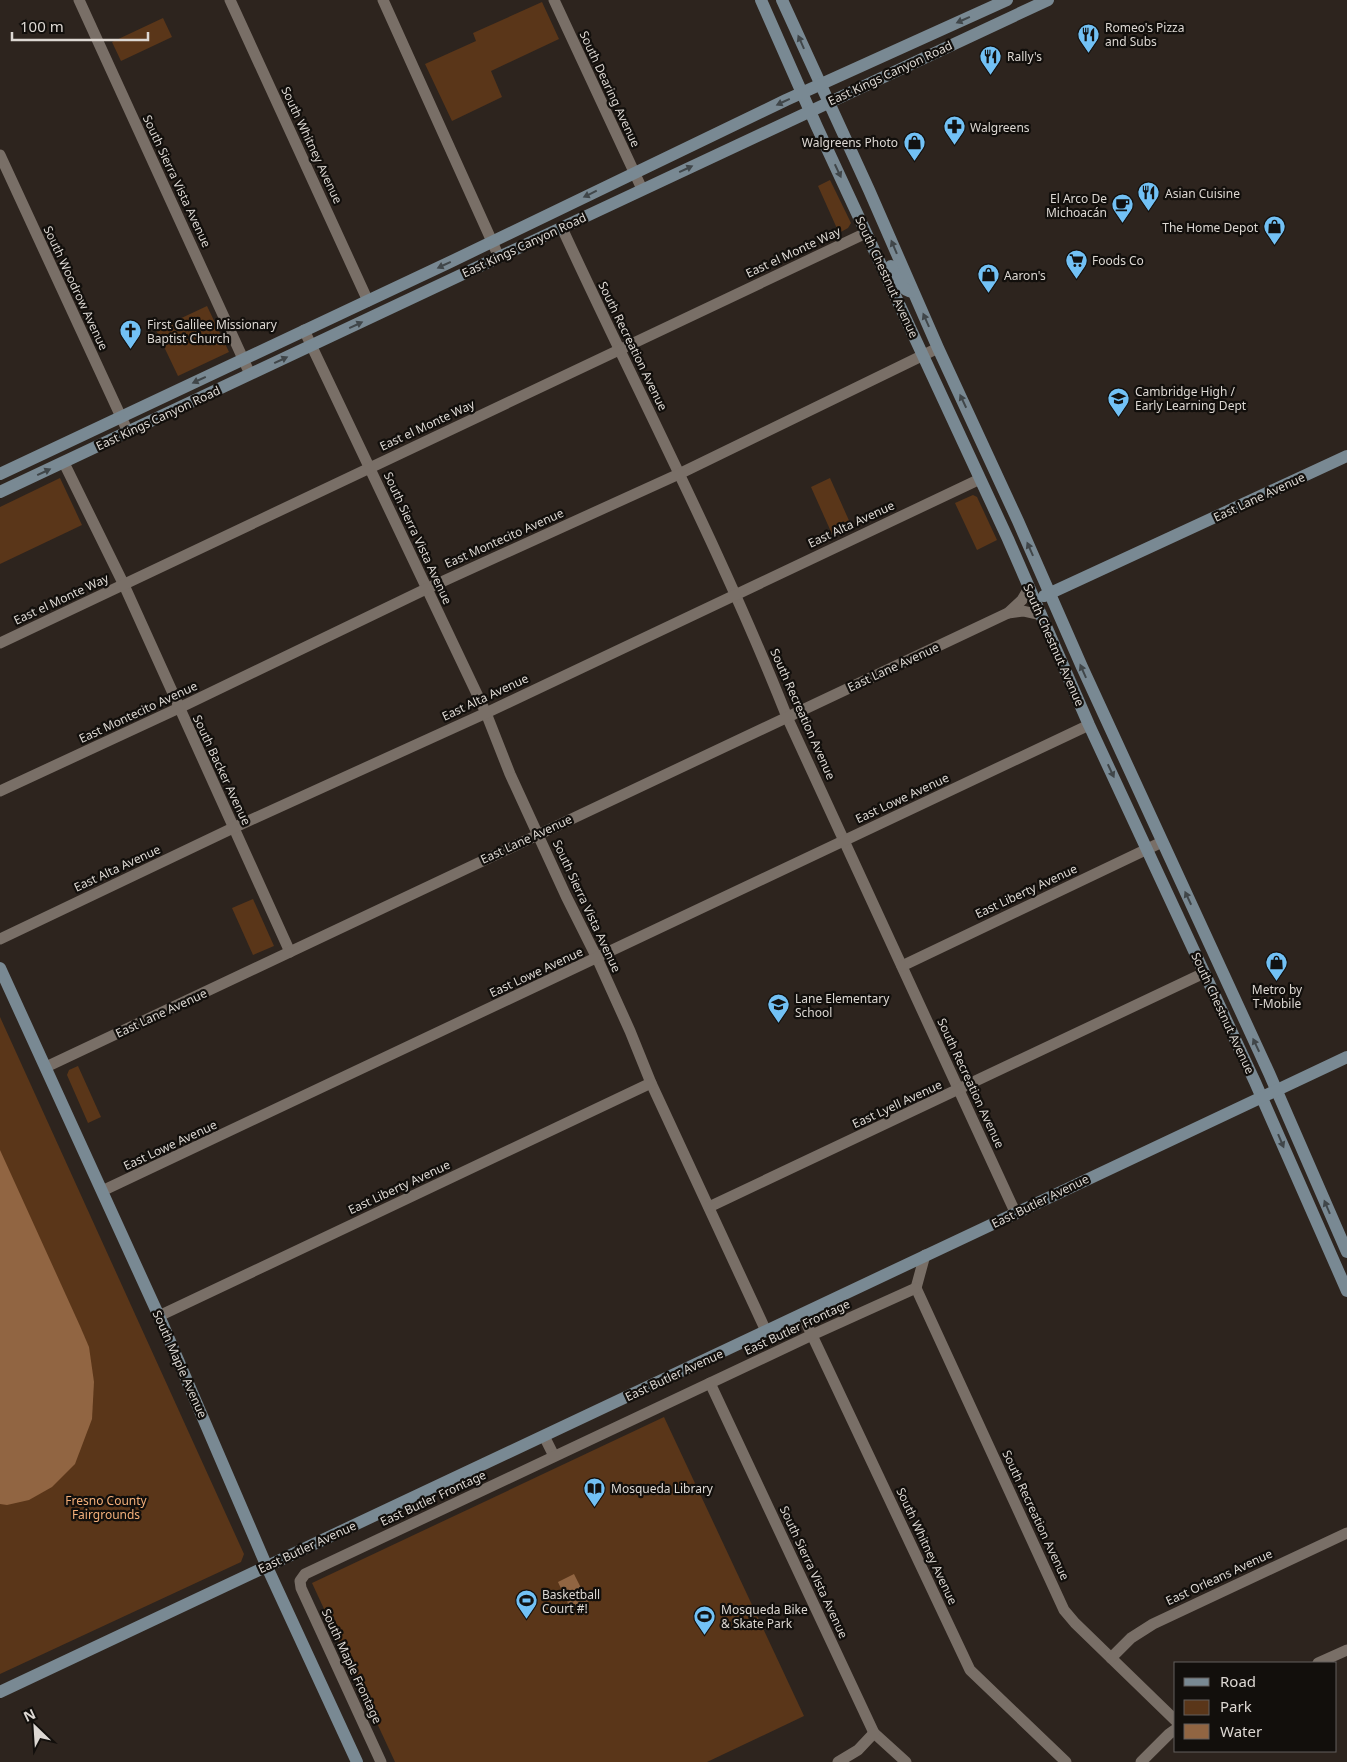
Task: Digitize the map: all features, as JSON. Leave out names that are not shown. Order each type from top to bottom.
[{"type":"main road","name":"South Chestnut Avenue","points":[[761,0],[810,111],[980,479],[1089,725],[1261,1097],[1347,1291]]},
{"type":"main road","name":"South Chestnut Avenue","points":[[782,0],[866,182],[913,292],[1018,521],[1049,594],[1276,1090],[1347,1252]]},
{"type":"main road","name":"East Kings Canyon Road","points":[[0,474],[492,242],[802,92],[1007,0]]},
{"type":"main road","name":"East Kings Canyon Road","points":[[0,492],[499,256],[1048,0]]},
{"type":"main road","points":[[866,233],[879,242],[901,286],[907,291],[913,292]]},
{"type":"main road","name":"East Lane Avenue","points":[[1034,601],[1347,456]]},
{"type":"main road","points":[[1074,690],[1082,691],[1108,746],[1115,750],[1120,750]]},
{"type":"main road","name":"South Maple Avenue","points":[[0,968],[159,1316],[267,1567],[357,1762]]},
{"type":"main road","name":"East Butler Avenue","points":[[0,1692],[1347,1057]]},
{"type":"street","name":"South Sierra Vista Avenue","points":[[79,0],[250,374]]},
{"type":"street","name":"South Whitney Avenue","points":[[230,0],[368,301]]},
{"type":"street","points":[[383,0],[499,256]]},
{"type":"street","name":"South Dearing Avenue","points":[[554,0],[642,189]]},
{"type":"street","name":"South Woodrow Avenue","points":[[0,155],[128,432]]},
{"type":"street","name":"South Recreation Avenue","points":[[562,228],[618,351],[679,474],[762,656],[787,717],[1016,1214]]},
{"type":"street","name":"East el Monte Way","points":[[0,643],[866,233]]},
{"type":"street","name":"South Sierra Vista Avenue","points":[[304,330],[486,713],[510,774],[537,834],[597,958],[651,1083],[766,1331]]},
{"type":"street","name":"East Montecito Avenue","points":[[0,791],[179,708],[426,589],[679,474],[938,348]]},
{"type":"street","name":"South Backer Avenue","points":[[64,463],[124,585],[290,952]]},
{"type":"street","name":"East Alta Avenue","points":[[0,939],[234,828],[486,713],[980,479]]},
{"type":"street","name":"East Lane Avenue","points":[[46,1067],[1008,612],[1022,600],[1029,588]]},
{"type":"street","name":"East Lane Avenue","points":[[1008,612],[1023,611],[1041,615]]},
{"type":"street","name":"East Lowe Avenue","points":[[102,1191],[1089,725]]},
{"type":"street","name":"East Liberty Avenue","points":[[902,966],[1162,842]]},
{"type":"street","name":"East Lyell Avenue","points":[[709,1207],[1204,973]]},
{"type":"street","name":"East Liberty Avenue","points":[[159,1316],[651,1083]]},
{"type":"street","points":[[916,1288],[925,1255]]},
{"type":"street","name":"South Recreation Avenue","points":[[916,1288],[1064,1610],[1174,1719]]},
{"type":"street","name":"East Butler Frontage","points":[[300,1581],[305,1574],[812,1335],[916,1288]]},
{"type":"street","name":"South Whitney Avenue","points":[[802,1314],[970,1670],[1066,1762]]},
{"type":"street","name":"South Sierra Vista Avenue","points":[[710,1383],[874,1733],[906,1762]]},
{"type":"street","points":[[544,1436],[554,1456]]},
{"type":"street","name":"East Orleans Avenue","points":[[1111,1658],[1131,1638],[1152,1624],[1347,1533]]},
{"type":"street","name":"South Maple Frontage","points":[[300,1581],[300,1588],[382,1762]]},
{"type":"street","points":[[1320,1662],[1347,1650]]},
{"type":"street","points":[[1141,1762],[1174,1730]]},
{"type":"street","points":[[838,1762],[858,1750],[874,1733]]},
{"type":"green space","points":[[542,2],[559,39],[491,71],[502,97],[452,121],[425,64],[476,41],[473,33]]},
{"type":"green space","points":[[163,18],[172,37],[121,61],[112,42]]},
{"type":"green space","points":[[830,180],[851,223],[848,228],[839,233],[818,186]]},
{"type":"green space","points":[[207,306],[229,352],[178,376],[156,330]]},
{"type":"green space","points":[[60,478],[82,525],[0,564],[0,507]]},
{"type":"green space","points":[[830,478],[851,525],[832,534],[811,487]]},
{"type":"green space","points":[[973,495],[977,497],[997,540],[977,550],[955,503]]},
{"type":"green space","points":[[253,899],[274,946],[253,955],[232,908]]},
{"type":"green space","name":"Fresno County Fairgrounds","points":[[0,1017],[244,1554],[241,1562],[0,1674]]},
{"type":"green space","points":[[78,1066],[101,1117],[88,1123],[67,1075],[69,1070]]},
{"type":"green space","points":[[664,1417],[804,1716],[707,1762],[395,1762],[312,1583]]},
{"type":"water","points":[[0,1150],[89,1347],[94,1382],[92,1419],[75,1464],[52,1487],[29,1500],[7,1505],[0,1504]]},
{"type":"water","points":[[574,1574],[588,1602],[571,1610],[558,1582]]},
{"type":"place","name":"Romeo's Pizza and Subs","points":[[1089,53]]},
{"type":"place","name":"Rally's","points":[[991,75]]},
{"type":"place","name":"Walgreens","points":[[954,146]]},
{"type":"place","name":"Walgreens Photo","points":[[914,161]]},
{"type":"place","name":"Asian Cuisine","points":[[1149,212]]},
{"type":"place","name":"El Arco De Michoacán","points":[[1123,224]]},
{"type":"place","name":"The Home Depot","points":[[1274,246]]},
{"type":"place","name":"Foods Co","points":[[1076,279]]},
{"type":"place","name":"Aaron's","points":[[988,294]]},
{"type":"place","name":"First Galilee Missionary Baptist Church","points":[[131,350]]},
{"type":"place","name":"Cambridge High / Early Learning Dept","points":[[1119,417]]},
{"type":"place","name":"Metro by T-Mobile","points":[[1277,981]]},
{"type":"place","name":"Lane Elementary School","points":[[779,1024]]},
{"type":"place","name":"Mosqueda Library","points":[[595,1507]]},
{"type":"place","name":"Basketball Court #!","points":[[526,1620]]},
{"type":"place","name":"Mosqueda Bike & Skate Park","points":[[705,1635]]}]
